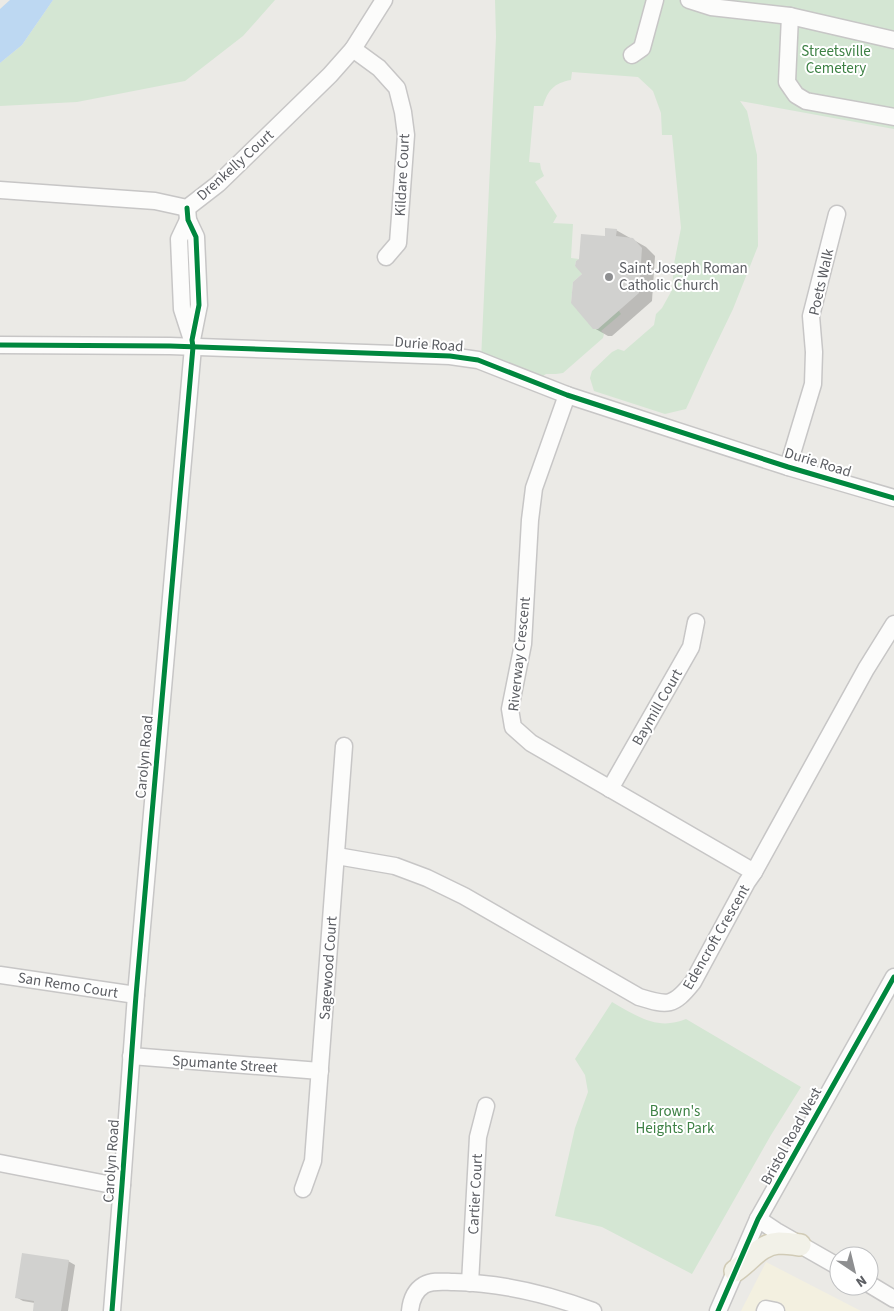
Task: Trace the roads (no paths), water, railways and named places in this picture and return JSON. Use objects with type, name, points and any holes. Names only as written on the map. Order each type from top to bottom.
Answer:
[{"type":"main road","points":[[735,1271],[769,1245],[781,1243],[800,1245]]},
{"type":"street","name":"Drenkelly Court","points":[[0,190],[155,201],[188,214],[330,75],[353,49],[384,0]]},
{"type":"street","points":[[632,55],[642,48],[655,0]]},
{"type":"street","points":[[689,0],[711,7],[790,16],[894,40]]},
{"type":"street","points":[[790,16],[787,82],[796,95],[806,101],[894,117]]},
{"type":"street","name":"Kildare Court","points":[[353,49],[379,68],[398,88],[403,112],[406,135],[398,243],[386,257]]},
{"type":"street","name":"Carolyn Road","points":[[112,1311],[136,995],[192,343],[199,305],[196,237],[188,214]]},
{"type":"street","name":"Poets Walk","points":[[788,467],[813,384],[814,352],[811,316],[837,214]]},
{"type":"street","name":"Durie Road","points":[[0,345],[160,346],[192,343],[450,356],[478,360],[567,395],[788,467],[894,498]]},
{"type":"street","name":"Riverway Crescent","points":[[567,395],[534,488],[530,520],[523,644],[510,710],[513,727],[531,743],[754,872]]},
{"type":"street","name":"Baymill Court","points":[[610,789],[691,647],[696,622]]},
{"type":"street","name":"Edencroft Crescent","points":[[337,856],[395,866],[427,878],[464,896],[640,997],[667,1004],[681,997],[693,982],[747,882],[894,624]]},
{"type":"street","name":"Sagewood Court","points":[[303,1189],[313,1161],[344,746]]},
{"type":"street","name":"San Remo Court","points":[[0,974],[136,995]]},
{"type":"street","name":"Bristol Road West","points":[[718,1311],[758,1219],[894,977]]},
{"type":"street","name":"Spumante Street","points":[[131,1056],[320,1071]]},
{"type":"street","name":"Cartier Court","points":[[470,1282],[478,1137],[486,1106]]},
{"type":"street","points":[[0,1162],[112,1185],[122,1185]]},
{"type":"street","points":[[758,1219],[829,1261]]},
{"type":"street","points":[[410,1311],[414,1296],[420,1288],[433,1282],[470,1282],[516,1288],[560,1299],[594,1311]]},
{"type":"street","points":[[879,1290],[894,1298]]},
{"type":"street","points":[[765,1311],[766,1309],[776,1311]]},
{"type":"water","points":[[10,0],[53,0],[22,45],[0,63],[0,9]]},
{"type":"place","name":"Saint Joseph Roman Catholic Church","points":[[609,277]]},
{"type":"park label","name":"Streetsville Cemetery","points":[[836,60]]},
{"type":"park label","name":"Brown's Heights Park","points":[[675,1120]]}]
